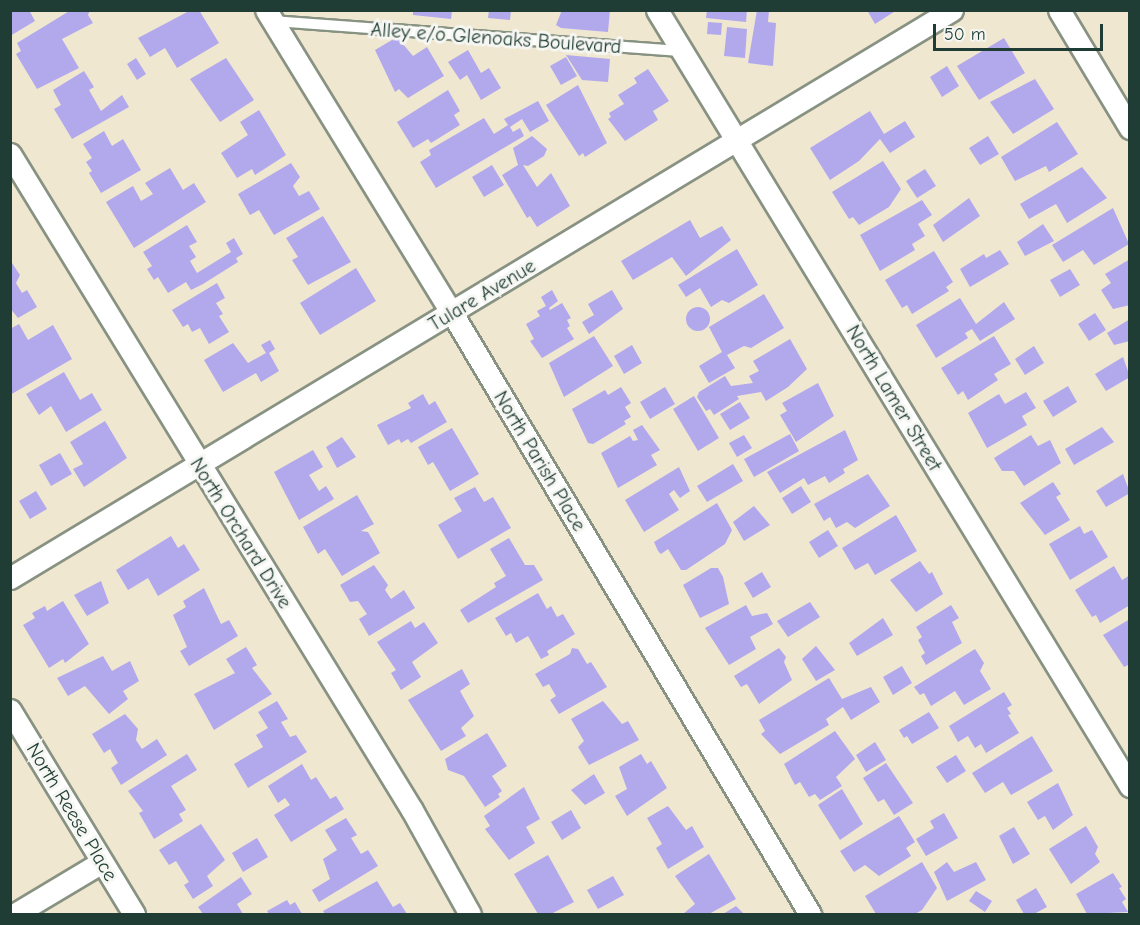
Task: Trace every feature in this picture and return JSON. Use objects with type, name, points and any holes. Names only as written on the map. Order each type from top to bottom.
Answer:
[{"type":"street","name":"North Lamer Street","points":[[657,10],[1130,786]]},
{"type":"street","name":"Tulare Avenue","points":[[10,578],[952,10]]},
{"type":"street","points":[[1059,10],[1130,128]]},
{"type":"street","name":"North Parish Place","points":[[270,16],[452,313],[810,915]]},
{"type":"street","name":"North Orchard Drive","points":[[10,154],[412,810],[470,915]]},
{"type":"street","name":"North Reese Place","points":[[10,710],[134,915]]},
{"type":"street","points":[[15,915],[102,862]]},
{"type":"lane","name":"Alley e/o Glenoaks Boulevard","points":[[270,16],[682,51]]},
{"type":"building","points":[[10,10],[29,10],[35,21],[10,36]]},
{"type":"building","points":[[71,10],[90,10],[88,15],[93,23],[62,39],[79,68],[37,89],[16,54],[21,51],[17,43]]},
{"type":"building","points":[[191,10],[199,10],[219,43],[177,68],[165,48],[150,57],[138,38]]},
{"type":"building","points":[[413,10],[452,10],[451,19],[413,15]]},
{"type":"building","points":[[489,10],[511,10],[510,20],[488,18]]},
{"type":"building","points":[[562,10],[610,10],[608,32],[561,28],[556,25]]},
{"type":"building","points":[[707,10],[747,10],[746,22],[706,18]]},
{"type":"building","points":[[757,10],[769,11],[768,22],[776,23],[773,66],[748,63]]},
{"type":"building","points":[[867,10],[897,10],[875,24]]},
{"type":"building","points":[[708,22],[722,23],[721,35],[707,34]]},
{"type":"building","points":[[727,27],[747,29],[745,58],[724,56]]},
{"type":"building","points":[[397,37],[413,56],[427,47],[444,76],[408,98],[399,89],[395,92],[375,50]]},
{"type":"building","points":[[1004,38],[1025,73],[979,100],[957,66]]},
{"type":"building","points":[[468,50],[481,73],[489,68],[501,88],[481,100],[467,75],[460,80],[448,62]]},
{"type":"building","points":[[566,55],[610,59],[608,82],[582,80]]},
{"type":"building","points":[[566,57],[577,76],[561,85],[550,66]]},
{"type":"building","points":[[136,58],[146,74],[137,80],[127,64]]},
{"type":"building","points":[[226,58],[254,100],[220,122],[190,79]]},
{"type":"building","points":[[947,66],[959,86],[942,97],[930,77]]},
{"type":"building","points":[[648,69],[669,101],[653,111],[658,120],[625,141],[608,119],[611,117],[609,113],[624,104],[618,95],[637,83],[634,78]]},
{"type":"building","points":[[84,71],[94,87],[89,90],[101,111],[122,95],[129,107],[72,139],[54,109],[61,105],[53,90]]},
{"type":"building","points":[[1035,79],[1054,109],[1013,134],[990,102]]},
{"type":"building","points":[[578,85],[607,143],[585,157],[583,153],[579,156],[546,105]]},
{"type":"building","points":[[448,90],[460,111],[454,115],[460,125],[431,143],[428,139],[413,148],[397,122]]},
{"type":"building","points":[[538,101],[549,121],[530,132],[522,119],[510,127],[513,132],[520,128],[524,136],[436,188],[420,162],[431,155],[429,150],[484,118],[494,134],[508,125],[504,119]]},
{"type":"building","points":[[259,110],[286,155],[255,175],[252,169],[237,178],[221,153],[248,135],[240,122]]},
{"type":"building","points":[[870,111],[884,134],[905,121],[915,137],[890,153],[880,139],[859,161],[830,180],[810,148]]},
{"type":"building","points":[[1057,122],[1078,154],[1049,172],[1046,166],[1015,181],[1001,157]]},
{"type":"building","points":[[104,131],[112,146],[123,139],[141,170],[101,193],[89,173],[92,171],[86,162],[92,158],[83,144]]},
{"type":"building","points":[[532,136],[547,149],[544,156],[528,166],[523,165],[537,187],[551,173],[570,206],[537,227],[530,216],[527,218],[502,175],[518,165],[513,148]]},
{"type":"building","points":[[988,136],[999,154],[980,165],[969,148]]},
{"type":"building","points":[[883,161],[901,189],[889,207],[859,225],[853,217],[849,219],[832,192]]},
{"type":"building","points":[[291,163],[300,177],[293,186],[299,196],[309,191],[320,209],[274,235],[259,210],[250,215],[238,194]]},
{"type":"building","points":[[492,165],[504,185],[484,197],[472,177]]},
{"type":"building","points":[[1082,167],[1107,198],[1067,223],[1056,204],[1029,219],[1020,204]]},
{"type":"building","points":[[170,168],[183,190],[194,183],[206,202],[134,248],[106,202],[133,186],[141,201],[153,194],[145,183]]},
{"type":"building","points":[[925,169],[936,186],[917,198],[906,181]]},
{"type":"building","points":[[969,198],[980,216],[943,242],[933,225]]},
{"type":"building","points":[[922,200],[932,215],[918,224],[925,236],[912,244],[915,250],[880,271],[860,235]]},
{"type":"building","points":[[1113,208],[1129,244],[1094,265],[1083,250],[1063,262],[1052,245]]},
{"type":"building","points":[[323,216],[351,262],[308,285],[292,260],[298,257],[286,238]]},
{"type":"building","points":[[690,220],[700,238],[722,226],[731,240],[686,276],[672,257],[633,280],[621,261]]},
{"type":"building","points":[[1043,224],[1054,241],[1025,256],[1017,242]]},
{"type":"building","points":[[187,225],[197,242],[189,246],[196,257],[190,261],[197,273],[231,252],[226,243],[234,238],[243,254],[236,258],[238,262],[203,284],[191,290],[186,282],[168,293],[158,277],[154,280],[147,269],[152,266],[143,252]]},
{"type":"building","points":[[737,249],[758,285],[729,303],[722,300],[711,307],[700,288],[686,297],[678,285]]},
{"type":"building","points":[[1000,250],[1009,264],[970,287],[960,269],[984,254],[986,258]]},
{"type":"building","points":[[934,251],[953,282],[946,287],[949,291],[912,314],[907,305],[902,308],[885,280]]},
{"type":"building","points":[[1130,259],[1130,305],[1113,309],[1101,290],[1111,283],[1105,274]]},
{"type":"building","points":[[10,260],[20,275],[16,283],[22,293],[27,290],[37,307],[18,318],[10,308]]},
{"type":"building","points":[[356,268],[376,301],[320,335],[300,303]]},
{"type":"building","points":[[1070,269],[1080,285],[1060,297],[1050,280]]},
{"type":"building","points":[[217,283],[225,298],[216,303],[223,314],[219,316],[229,332],[209,344],[200,328],[192,332],[188,324],[183,327],[172,310]]},
{"type":"building","points":[[552,290],[558,301],[549,308],[550,310],[562,303],[571,318],[567,320],[570,326],[567,328],[574,339],[542,358],[530,341],[534,339],[526,324],[540,316],[537,311],[546,306],[541,297]]},
{"type":"building","points":[[612,290],[623,309],[589,334],[582,322],[594,315],[588,304]]},
{"type":"building","points":[[764,294],[784,328],[751,348],[744,346],[727,355],[735,368],[709,383],[699,366],[722,352],[709,327]]},
{"type":"building","points":[[960,298],[976,324],[1004,302],[1015,319],[980,341],[972,329],[965,333],[968,338],[936,358],[916,325]]},
{"type":"building","points":[[698,307],[707,310],[710,319],[707,328],[698,331],[689,328],[686,319],[689,310]]},
{"type":"building","points":[[1095,313],[1106,330],[1089,341],[1078,324]]},
{"type":"building","points":[[1130,319],[1130,341],[1114,345],[1107,333]]},
{"type":"building","points":[[19,324],[28,340],[53,325],[72,359],[10,395],[10,329]]},
{"type":"building","points":[[594,336],[613,366],[564,397],[549,363]]},
{"type":"building","points":[[994,336],[1011,364],[994,374],[998,380],[968,400],[963,391],[958,395],[941,368]]},
{"type":"building","points":[[790,339],[807,369],[788,387],[766,401],[761,392],[737,396],[739,399],[714,415],[710,409],[706,411],[697,397],[699,392],[725,376],[731,386],[753,383],[749,376],[759,371],[753,361]]},
{"type":"building","points":[[270,340],[275,349],[269,353],[279,371],[261,382],[256,373],[223,392],[204,360],[233,343],[248,363],[266,353],[261,345]]},
{"type":"building","points":[[632,345],[642,363],[624,374],[614,356]]},
{"type":"building","points":[[1034,346],[1044,363],[1025,375],[1015,359]]},
{"type":"building","points":[[1123,357],[1130,377],[1106,391],[1095,374]]},
{"type":"building","points":[[64,372],[80,400],[92,393],[102,410],[66,432],[51,406],[39,415],[26,394]]},
{"type":"building","points":[[818,383],[834,416],[796,442],[780,415],[787,411],[782,403]]},
{"type":"building","points":[[1068,386],[1077,402],[1053,417],[1043,401]]},
{"type":"building","points":[[621,387],[631,403],[625,407],[631,417],[624,421],[626,424],[593,444],[588,443],[572,409],[605,390],[608,395]]},
{"type":"building","points":[[665,387],[675,404],[650,419],[640,402]]},
{"type":"building","points":[[1026,392],[1036,408],[1022,416],[1027,425],[987,448],[968,413],[999,394],[1005,404]]},
{"type":"building","points":[[423,394],[429,405],[435,401],[447,422],[411,443],[408,439],[401,443],[399,439],[388,445],[377,425],[411,408],[408,403]]},
{"type":"building","points":[[694,396],[719,438],[698,451],[673,409]]},
{"type":"building","points":[[740,402],[750,418],[730,430],[720,414]]},
{"type":"building","points":[[105,421],[127,458],[84,487],[73,469],[83,464],[70,442]]},
{"type":"building","points":[[642,425],[660,450],[651,455],[657,465],[618,488],[601,453],[630,436],[633,441],[638,440],[633,430]]},
{"type":"building","points":[[1102,427],[1114,442],[1074,465],[1065,449]]},
{"type":"building","points":[[452,428],[479,474],[450,491],[433,462],[428,465],[418,447]]},
{"type":"building","points":[[845,430],[858,460],[843,469],[845,473],[829,483],[825,476],[808,485],[804,478],[780,493],[767,472]]},
{"type":"building","points":[[790,434],[799,451],[754,477],[744,459]]},
{"type":"building","points":[[744,435],[752,448],[737,457],[729,443]]},
{"type":"building","points":[[1031,435],[1038,446],[1050,440],[1061,463],[1024,486],[1014,471],[1002,471],[994,458]]},
{"type":"building","points":[[342,437],[356,457],[337,468],[326,447]]},
{"type":"building","points":[[313,450],[323,467],[309,475],[319,491],[326,486],[334,499],[299,520],[274,472]]},
{"type":"building","points":[[60,453],[72,474],[51,486],[39,465]]},
{"type":"building","points":[[733,464],[743,481],[707,502],[697,486]]},
{"type":"building","points":[[679,467],[690,491],[680,498],[674,490],[669,494],[679,510],[644,532],[625,500]]},
{"type":"building","points":[[868,474],[890,506],[855,528],[847,522],[836,528],[830,517],[824,521],[814,504]]},
{"type":"building","points":[[1123,474],[1130,493],[1106,507],[1096,491]]},
{"type":"building","points":[[1053,482],[1061,494],[1056,497],[1070,520],[1045,535],[1020,503]]},
{"type":"building","points":[[801,486],[811,502],[792,514],[782,498]]},
{"type":"building","points":[[475,487],[484,502],[493,497],[511,528],[458,559],[438,525],[462,511],[454,498]]},
{"type":"building","points":[[36,491],[47,509],[30,519],[19,501]]},
{"type":"building","points":[[357,495],[374,524],[361,531],[368,532],[380,553],[342,576],[325,549],[318,554],[303,527]]},
{"type":"building","points":[[717,503],[732,530],[725,544],[686,570],[681,570],[668,549],[661,554],[658,551],[654,542]]},
{"type":"building","points":[[754,506],[770,525],[744,541],[733,522]]},
{"type":"building","points":[[896,515],[917,551],[875,575],[868,563],[855,570],[842,548]]},
{"type":"building","points":[[1080,526],[1084,534],[1092,530],[1108,557],[1070,580],[1049,544]]},
{"type":"building","points":[[828,530],[838,546],[819,558],[809,542]]},
{"type":"building","points":[[171,536],[178,548],[184,544],[200,570],[158,596],[148,578],[128,590],[116,570]]},
{"type":"building","points":[[509,538],[525,565],[534,565],[543,580],[468,623],[460,610],[496,587],[494,583],[506,576],[490,549]]},
{"type":"building","points":[[920,561],[929,574],[932,572],[943,594],[916,612],[890,580]]},
{"type":"building","points":[[374,565],[388,585],[385,590],[391,599],[404,590],[415,608],[369,636],[359,619],[367,614],[358,601],[350,602],[340,585]]},
{"type":"building","points":[[1114,566],[1122,580],[1130,575],[1130,605],[1100,623],[1096,615],[1092,617],[1075,590]]},
{"type":"building","points":[[711,568],[718,568],[723,577],[729,604],[700,618],[683,585]]},
{"type":"building","points":[[762,572],[771,587],[753,598],[744,583]]},
{"type":"building","points":[[101,581],[109,603],[87,616],[74,595]]},
{"type":"building","points":[[204,588],[221,624],[229,620],[238,636],[189,666],[180,651],[187,647],[173,615],[186,607],[183,601]]},
{"type":"building","points":[[538,593],[547,609],[551,606],[557,617],[563,614],[575,634],[547,651],[549,655],[541,659],[528,636],[516,643],[511,633],[506,636],[495,618]]},
{"type":"building","points":[[63,601],[89,644],[65,663],[63,659],[49,668],[23,625],[35,618],[32,613],[45,606],[47,611]]},
{"type":"building","points":[[810,602],[820,617],[788,637],[777,621]]},
{"type":"building","points":[[746,605],[752,616],[767,613],[773,624],[750,637],[756,649],[729,665],[705,628]]},
{"type":"building","points":[[951,605],[959,618],[952,622],[962,643],[926,665],[921,656],[925,653],[918,640],[922,637],[916,627]]},
{"type":"building","points":[[883,618],[893,635],[857,656],[849,643]]},
{"type":"building","points":[[1130,619],[1130,664],[1124,667],[1103,635]]},
{"type":"building","points":[[411,621],[415,628],[424,622],[438,643],[412,662],[421,677],[401,690],[391,673],[396,670],[377,642]]},
{"type":"building","points":[[816,646],[835,670],[816,681],[802,659]]},
{"type":"building","points":[[246,647],[257,665],[252,668],[272,694],[214,730],[194,694],[235,673],[226,659]]},
{"type":"building","points":[[572,648],[578,649],[587,664],[591,662],[607,687],[559,714],[550,700],[556,696],[549,684],[543,687],[535,674],[570,654]]},
{"type":"building","points":[[779,648],[786,657],[784,662],[792,680],[759,704],[747,684],[741,687],[734,676]]},
{"type":"building","points":[[975,649],[984,663],[980,671],[991,689],[964,705],[955,691],[931,706],[924,693],[920,695],[914,687]]},
{"type":"building","points":[[103,656],[112,671],[130,661],[139,681],[123,691],[128,699],[109,714],[85,686],[68,696],[57,678]]},
{"type":"building","points":[[902,666],[912,683],[893,695],[883,677]]},
{"type":"building","points":[[462,669],[470,684],[460,691],[474,716],[461,728],[466,736],[441,751],[408,700]]},
{"type":"building","points":[[829,678],[842,699],[871,687],[880,702],[851,720],[843,707],[826,719],[829,725],[780,754],[761,734],[765,731],[759,720]]},
{"type":"building","points":[[1004,692],[1012,705],[1007,708],[1011,714],[1008,715],[1019,733],[986,753],[981,744],[975,748],[968,736],[958,742],[949,726]]},
{"type":"building","points":[[277,701],[288,719],[281,722],[290,737],[296,735],[307,752],[248,788],[234,764],[263,747],[256,735],[268,728],[258,712]]},
{"type":"building","points":[[603,701],[622,724],[628,721],[639,740],[589,765],[578,747],[584,741],[571,719]]},
{"type":"building","points":[[929,712],[939,728],[912,744],[899,730]]},
{"type":"building","points":[[125,714],[138,729],[136,740],[142,749],[157,739],[167,755],[121,785],[111,768],[118,763],[110,749],[104,753],[92,734]]},
{"type":"building","points":[[835,731],[855,759],[836,777],[842,786],[820,800],[815,794],[809,797],[800,782],[795,785],[784,764]]},
{"type":"building","points":[[487,733],[507,766],[492,776],[502,791],[498,794],[500,797],[485,807],[464,776],[448,770],[445,759]]},
{"type":"building","points":[[1032,736],[1053,771],[1011,795],[1003,782],[985,793],[972,773]]},
{"type":"building","points":[[875,742],[886,760],[866,772],[856,755]]},
{"type":"building","points":[[187,754],[197,770],[171,786],[186,810],[179,814],[183,821],[154,839],[139,813],[143,811],[128,791]]},
{"type":"building","points":[[641,754],[647,764],[651,761],[667,788],[627,816],[615,796],[627,789],[619,767]]},
{"type":"building","points":[[956,755],[966,771],[947,783],[936,767]]},
{"type":"building","points":[[886,763],[913,803],[894,815],[884,799],[878,802],[863,778]]},
{"type":"building","points":[[302,764],[311,780],[316,777],[330,799],[336,796],[344,809],[291,842],[274,815],[290,805],[285,798],[278,803],[268,786]]},
{"type":"building","points":[[594,774],[605,793],[585,805],[571,790]]},
{"type":"building","points":[[1058,783],[1073,815],[1053,830],[1045,816],[1038,820],[1027,802]]},
{"type":"building","points":[[524,787],[540,819],[526,827],[535,843],[509,860],[485,829],[490,826],[484,816]]},
{"type":"building","points":[[842,789],[863,824],[840,840],[818,805]]},
{"type":"building","points":[[668,806],[686,830],[692,826],[704,847],[668,869],[656,848],[662,844],[647,818]]},
{"type":"building","points":[[571,810],[581,828],[562,840],[551,822]]},
{"type":"building","points":[[944,813],[958,838],[926,856],[916,839],[934,828],[930,821]]},
{"type":"building","points":[[899,816],[915,842],[906,848],[911,856],[879,876],[865,865],[854,872],[840,851]]},
{"type":"building","points":[[346,818],[357,835],[351,838],[361,854],[368,850],[378,866],[319,902],[312,890],[330,879],[323,859],[337,850],[325,830]]},
{"type":"building","points":[[201,824],[225,860],[207,876],[213,886],[193,899],[184,885],[189,882],[176,861],[169,865],[159,850]]},
{"type":"building","points":[[1086,826],[1098,847],[1095,854],[1100,862],[1071,884],[1049,849]]},
{"type":"building","points":[[1014,827],[1030,854],[1013,864],[999,836]]},
{"type":"building","points":[[257,838],[268,857],[243,872],[232,853]]},
{"type":"building","points":[[709,854],[736,899],[709,914],[683,914],[695,904],[675,876]]},
{"type":"building","points":[[548,855],[574,902],[551,914],[538,914],[514,874]]},
{"type":"building","points":[[922,862],[937,888],[922,910],[915,914],[876,914],[865,896]]},
{"type":"building","points":[[947,862],[954,872],[976,862],[986,880],[947,901],[934,872]]},
{"type":"building","points":[[1113,873],[1122,887],[1119,888],[1126,899],[1122,902],[1128,912],[1087,914],[1076,894]]},
{"type":"building","points":[[613,876],[624,895],[598,909],[587,890]]},
{"type":"building","points":[[241,877],[252,894],[237,904],[243,914],[203,914],[198,907]]},
{"type":"building","points":[[377,881],[393,907],[400,903],[407,914],[325,914],[323,911]]},
{"type":"building","points":[[1036,888],[1047,907],[1034,914],[1024,914],[1016,900]]},
{"type":"building","points":[[976,891],[992,901],[985,912],[969,901]]},
{"type":"building","points":[[287,900],[290,905],[295,902],[302,914],[269,914],[267,911]]},
{"type":"building","points":[[736,906],[744,914],[723,914]]}]
